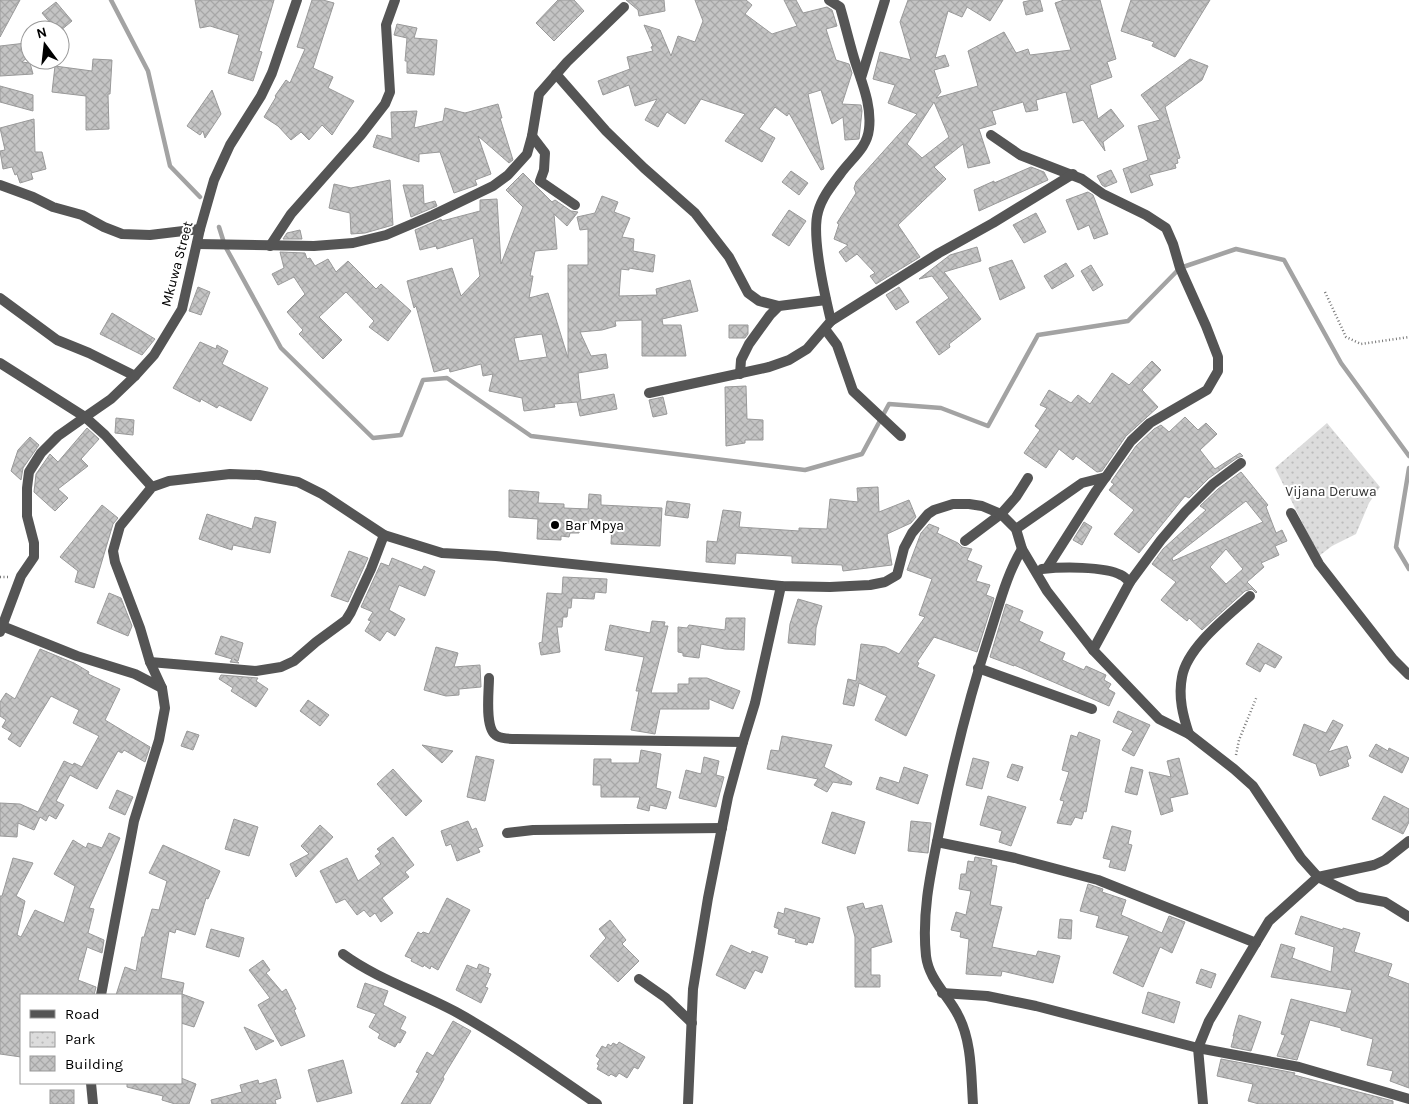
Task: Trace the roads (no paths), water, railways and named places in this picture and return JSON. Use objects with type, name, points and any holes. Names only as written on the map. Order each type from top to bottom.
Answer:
[{"type":"street","name":"Mkuwa Street","points":[[1,629],[22,576],[34,557],[34,543],[28,516],[27,488],[29,472],[41,453],[58,436],[111,399],[135,376],[154,355],[182,309],[200,229],[214,180],[230,145],[261,96],[272,73],[296,0]]},
{"type":"street","points":[[270,246],[291,214],[361,135],[385,104],[390,92],[386,25],[395,0]]},
{"type":"street","points":[[829,0],[840,7],[854,60],[861,78],[869,110],[870,127],[862,150],[844,169],[825,195],[817,213],[819,258],[828,325],[853,391],[901,436]]},
{"type":"street","points":[[861,78],[885,0]]},
{"type":"street","points":[[197,244],[225,246],[248,244],[314,246],[353,243],[386,235],[493,186],[508,175],[527,154],[539,94],[567,62],[624,7]]},
{"type":"street","points":[[556,74],[606,131],[695,213],[729,257],[748,293],[759,301],[779,306],[826,300]]},
{"type":"street","points":[[991,135],[1020,155],[1073,174],[1103,194],[1146,215],[1166,228],[1180,268],[1218,357],[1218,371],[1207,390],[1150,423],[1131,441],[1046,568]]},
{"type":"street","points":[[532,136],[545,153],[544,170],[540,181],[575,205]]},
{"type":"street","points":[[649,394],[740,374],[789,360],[806,349],[828,325],[939,253],[993,223],[1073,174]]},
{"type":"street","points":[[0,186],[33,197],[53,207],[82,215],[104,228],[122,234],[150,235],[200,229]]},
{"type":"street","points":[[0,298],[57,340],[89,353],[135,376]]},
{"type":"street","points":[[740,374],[741,360],[749,344],[779,306]]},
{"type":"street","points":[[0,362],[85,417],[152,487]]},
{"type":"street","points":[[1093,650],[1130,582],[1161,540],[1213,484],[1241,463]]},
{"type":"street","points":[[101,994],[134,821],[165,708],[162,688],[150,662],[140,628],[115,562],[114,551],[120,526],[152,487],[169,481],[230,474],[259,474],[298,482],[322,494],[384,534],[442,553],[506,557],[780,586],[830,587],[886,582],[897,575],[904,548],[912,533],[928,514],[953,504],[982,506],[1001,514],[1016,529],[1022,549],[1033,569],[1059,608],[1093,650],[1159,719],[1189,734],[1253,786],[1301,858],[1318,877],[1358,897],[1385,902],[1409,917]]},
{"type":"street","points":[[1016,529],[1082,484],[1106,477]]},
{"type":"street","points":[[965,541],[1001,514],[1016,497],[1028,478]]},
{"type":"street","points":[[1291,513],[1319,564],[1393,659],[1409,675]]},
{"type":"street","points":[[150,662],[256,671],[281,667],[294,661],[346,620],[352,612],[384,534]]},
{"type":"street","points":[[973,1104],[968,1043],[964,1030],[958,1014],[942,993],[933,976],[926,957],[926,901],[954,762],[978,668],[1008,577],[1022,549]]},
{"type":"street","points":[[1033,569],[1068,567],[1110,572],[1121,575],[1130,582]]},
{"type":"street","points":[[688,1104],[693,989],[722,828],[742,742],[755,703],[780,586]]},
{"type":"street","points":[[1189,734],[1183,715],[1181,693],[1182,677],[1186,665],[1194,652],[1214,629],[1250,596]]},
{"type":"street","points":[[1,629],[135,674],[162,688]]},
{"type":"street","points":[[978,668],[1092,708]]},
{"type":"street","points":[[489,678],[489,721],[492,732],[496,736],[516,740],[742,742]]},
{"type":"street","points":[[506,833],[533,830],[722,828]]},
{"type":"street","points":[[1203,1104],[1198,1048],[1210,1020],[1269,921],[1318,877],[1374,865],[1385,860],[1409,841]]},
{"type":"street","points":[[937,842],[1015,858],[1098,880],[1256,943]]},
{"type":"street","points":[[343,954],[358,965],[454,1011],[519,1050],[597,1104]]},
{"type":"street","points":[[640,979],[666,998],[692,1023]]},
{"type":"street","points":[[942,993],[987,996],[1036,1006],[1198,1048],[1299,1067],[1409,1099]]},
{"type":"street","points":[[91,1084],[93,1104]]},
{"type":"waterway","points":[[111,0],[148,71],[170,166],[200,197]]},
{"type":"waterway","points":[[219,227],[225,246],[281,348],[373,438],[401,435],[423,380],[447,378],[531,436],[805,470],[862,454],[889,404],[941,408],[988,426],[1038,335],[1128,321],[1180,268],[1236,249],[1284,260],[1341,363],[1409,456]]},
{"type":"waterway","points":[[1409,468],[1396,547],[1409,569]]},
{"type":"place","name":"Bar Mpya","points":[[555,525]]},
{"type":"park label","name":"Vijana Deruwa","points":[[1331,491]]}]
